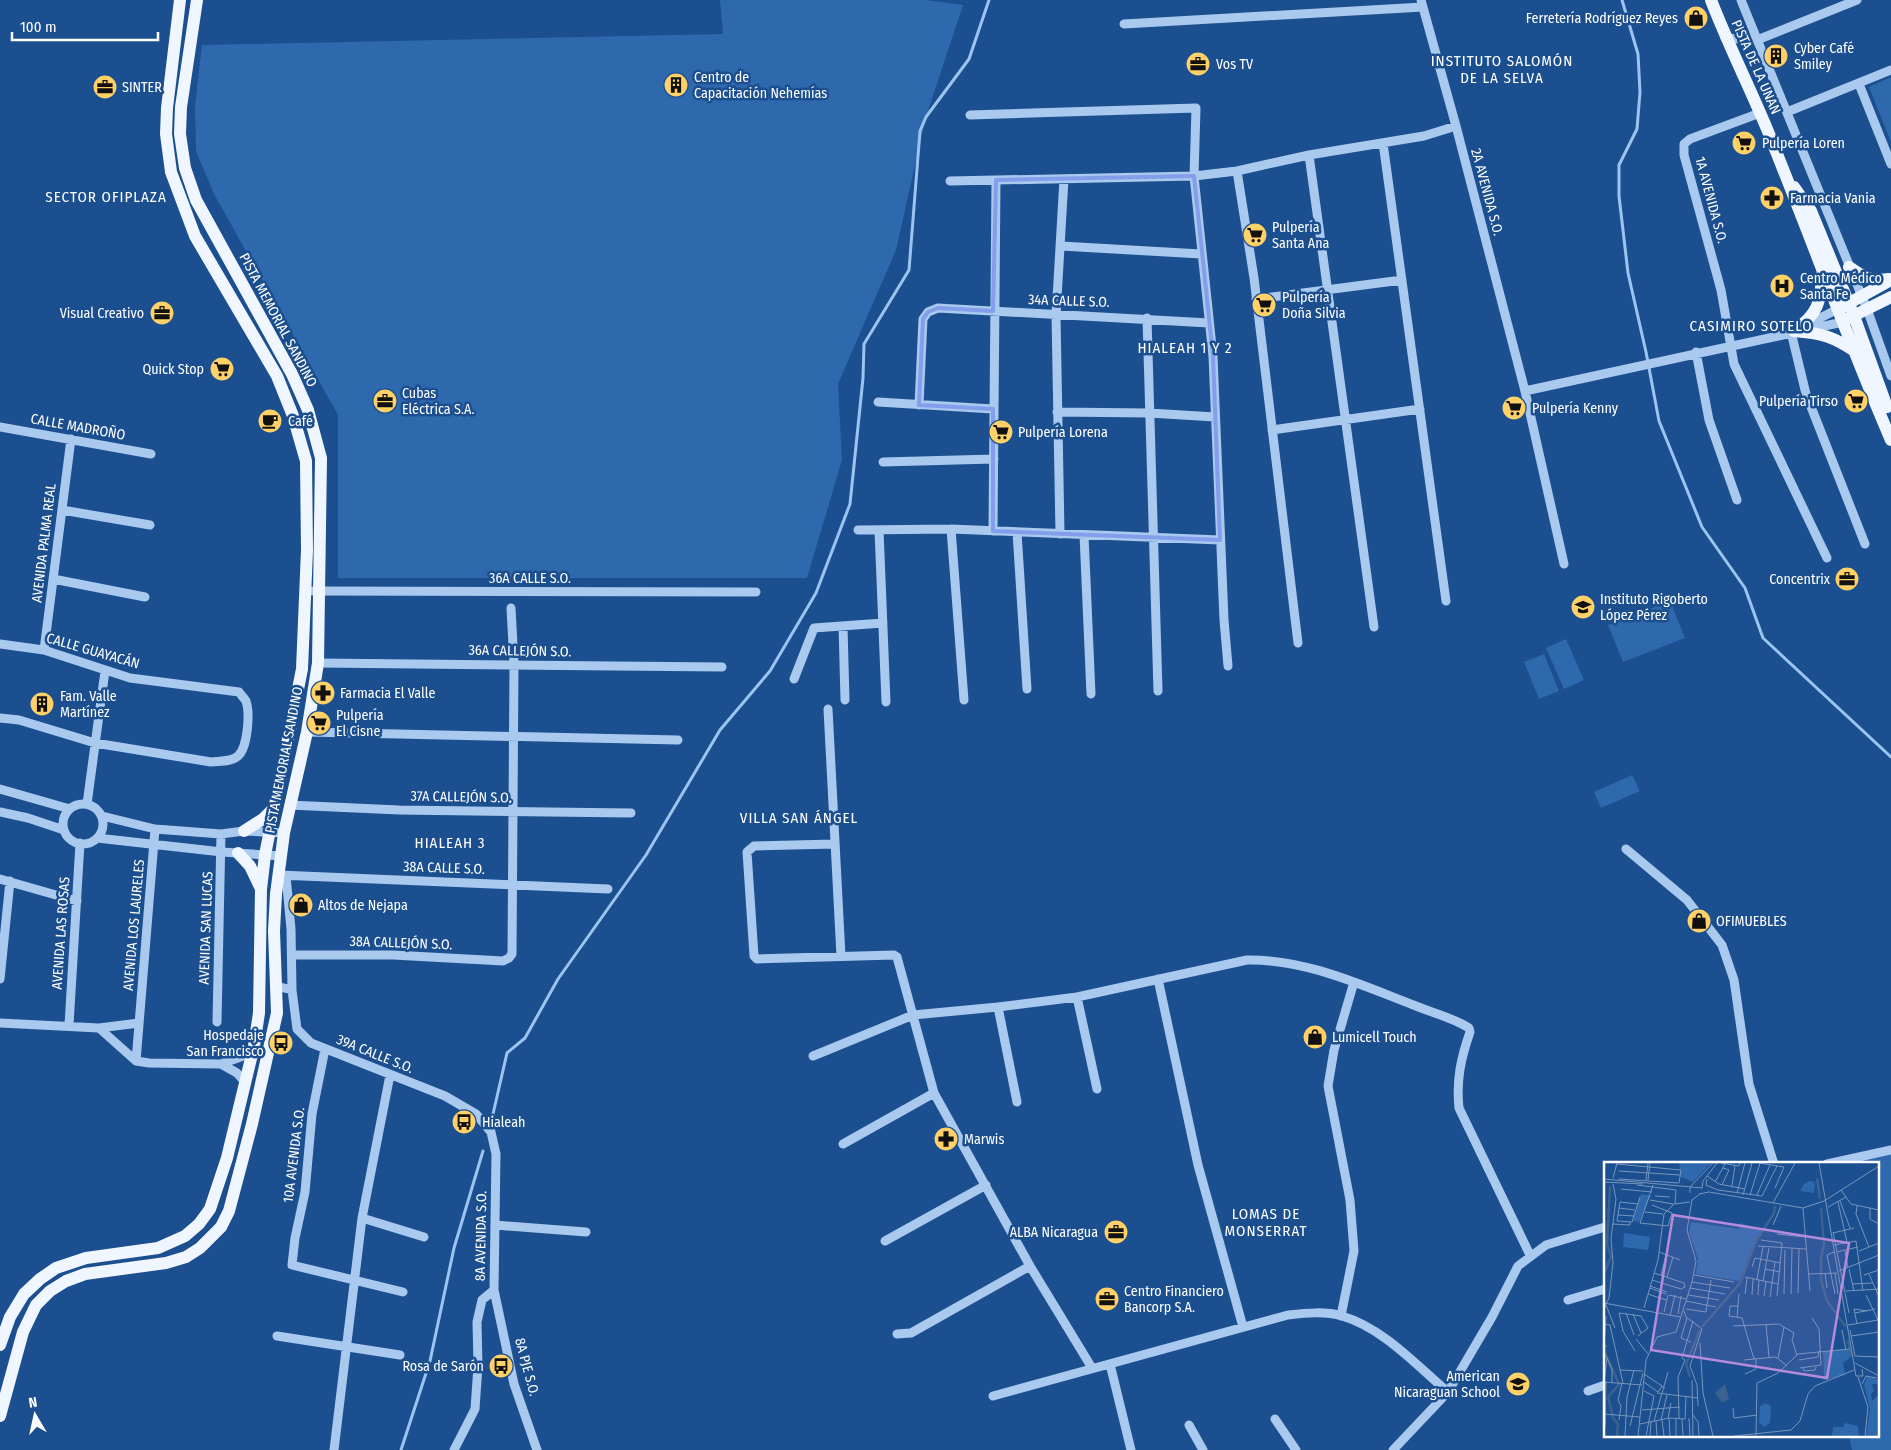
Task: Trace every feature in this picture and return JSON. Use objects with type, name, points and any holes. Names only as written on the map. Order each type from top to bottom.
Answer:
[{"type":"main road","name":"PISTA MEMORIAL SANDINO","points":[[0,1345],[10,1318],[24,1294],[40,1279],[56,1268],[86,1258],[158,1248],[185,1236],[199,1224],[210,1209],[217,1190],[254,1046],[259,1013],[261,889],[265,855],[302,669],[306,461],[277,376],[195,236],[170,163],[166,134],[167,108],[180,0]]},
{"type":"main road","name":"PISTA MEMORIAL SANDINO","points":[[0,1416],[23,1332],[36,1305],[50,1291],[66,1281],[85,1274],[166,1264],[200,1248],[221,1226],[228,1211],[272,1042],[277,1013],[274,931],[282,875],[281,856],[284,833],[307,732],[318,663],[321,458],[308,410],[292,374],[196,200],[185,168],[180,134],[184,74],[197,0]]},
{"type":"main road","name":"PISTA DE LA UNAN","points":[[1711,0],[1725,38],[1760,113],[1800,216],[1823,268],[1843,306]]},
{"type":"main road","name":"PISTA DE LA UNAN","points":[[1785,174],[1811,211],[1843,306],[1891,419]]},
{"type":"main road","points":[[216,238],[218,251],[228,273],[224,287],[237,289],[251,311],[258,315]]},
{"type":"main road","points":[[1850,266],[1866,279],[1877,281],[1891,279]]},
{"type":"main road","points":[[1792,331],[1807,322],[1816,311],[1821,291],[1823,268]]},
{"type":"main road","points":[[1843,306],[1891,279]]},
{"type":"main road","points":[[1848,319],[1891,297]]},
{"type":"main road","name":"PISTA DE LA UNAN","points":[[1848,319],[1856,352],[1891,440]]},
{"type":"main road","points":[[1792,331],[1820,332],[1839,340],[1856,352]]},
{"type":"main road","points":[[244,831],[263,819],[273,809]]},
{"type":"main road","points":[[238,853],[250,866],[261,889]]},
{"type":"main road","points":[[260,941],[266,956],[267,981],[276,986]]},
{"type":"street","points":[[1741,0],[1850,266],[1891,376]]},
{"type":"street","points":[[1725,38],[1757,40],[1857,0]]},
{"type":"street","points":[[1124,24],[1422,4]]},
{"type":"street","name":"2A AVENIDA S.O.","points":[[1422,4],[1525,391],[1564,564]]},
{"type":"street","points":[[1787,112],[1891,70]]},
{"type":"street","points":[[1859,84],[1891,164]]},
{"type":"street","points":[[970,115],[1196,108],[1194,176],[1209,323],[1216,417],[1220,540],[1228,666]]},
{"type":"street","name":"1A AVENIDA S.O.","points":[[1730,344],[1721,290],[1684,155],[1684,144],[1690,139],[1760,113]]},
{"type":"street","points":[[950,181],[1194,176],[1237,171],[1309,155],[1424,136],[1456,126]]},
{"type":"street","points":[[1383,143],[1446,601]]},
{"type":"street","points":[[1309,155],[1374,627]]},
{"type":"street","points":[[1237,171],[1256,300],[1298,643]]},
{"type":"street","points":[[1060,534],[1056,315],[1064,179]]},
{"type":"street","points":[[993,531],[993,311],[996,180]]},
{"type":"street","points":[[1061,246],[1201,254]]},
{"type":"street","points":[[1256,300],[1402,280]]},
{"type":"street","points":[[1792,331],[1843,306]]},
{"type":"street","name":"34A CALLE S.O.","points":[[919,405],[923,319],[928,312],[938,308],[1147,318],[1209,323]]},
{"type":"street","points":[[1147,318],[1158,691]]},
{"type":"street","points":[[1525,391],[1848,319]]},
{"type":"street","points":[[1792,331],[1806,394],[1865,544]]},
{"type":"street","points":[[1730,344],[1734,364],[1828,558]]},
{"type":"street","points":[[1696,352],[1709,420],[1737,500]]},
{"type":"street","points":[[878,402],[993,409]]},
{"type":"street","points":[[1272,430],[1420,409]]},
{"type":"street","points":[[1057,412],[1149,413],[1216,417]]},
{"type":"street","name":"CALLE MADROÑO","points":[[0,427],[151,454]]},
{"type":"street","name":"AVENIDA PALMA REAL","points":[[44,650],[71,439]]},
{"type":"street","points":[[884,462],[994,459]]},
{"type":"street","points":[[62,510],[150,525]]},
{"type":"street","points":[[858,530],[951,529],[1220,540]]},
{"type":"street","points":[[951,529],[964,700]]},
{"type":"street","points":[[879,530],[886,702]]},
{"type":"street","points":[[1017,532],[1027,689]]},
{"type":"street","points":[[1084,535],[1092,694]]},
{"type":"street","points":[[53,579],[145,597]]},
{"type":"street","name":"36A CALLE S.O.","points":[[304,591],[756,592]]},
{"type":"street","points":[[511,608],[514,664],[512,884]]},
{"type":"street","points":[[794,680],[814,628],[883,623]]},
{"type":"street","points":[[843,626],[845,700]]},
{"type":"street","name":"CALLE GUAYACÁN","points":[[0,644],[44,650],[130,678],[239,692],[246,702],[248,725],[244,746],[238,756],[229,761],[211,762],[95,743]]},
{"type":"street","name":"36A CALLEJÓN S.O.","points":[[318,663],[722,667]]},
{"type":"street","points":[[87,804],[105,670]]},
{"type":"street","points":[[828,709],[841,956]]},
{"type":"street","points":[[0,718],[19,720],[95,743]]},
{"type":"street","points":[[307,732],[678,740]]},
{"type":"street","points":[[0,789],[70,809]]},
{"type":"street","points":[[97,838],[103,828],[102,816],[98,810],[87,804],[81,804],[70,809],[64,818],[64,830],[70,839],[80,843],[97,838],[222,852],[281,856]]},
{"type":"street","name":"37A CALLEJÓN S.O.","points":[[290,805],[512,812],[631,813]]},
{"type":"street","points":[[0,812],[64,830]]},
{"type":"street","points":[[102,816],[155,829],[221,834],[244,831],[284,833]]},
{"type":"street","name":"AVENIDA LOS LAURELES","points":[[136,1061],[155,829]]},
{"type":"street","name":"AVENIDA SAN LUCAS","points":[[217,1022],[221,834]]},
{"type":"street","name":"AVENIDA LAS ROSAS","points":[[69,1024],[80,843]]},
{"type":"street","points":[[835,844],[754,846],[747,852],[754,956],[756,959],[894,955],[934,1093],[1030,1266],[1092,1368]]},
{"type":"street","points":[[1626,849],[1687,900],[1722,945],[1734,980],[1749,1084],[1773,1162]]},
{"type":"street","name":"38A CALLE S.O.","points":[[282,875],[608,889]]},
{"type":"street","name":"39A CALLE S.O.","points":[[282,875],[292,956],[292,990],[297,1028],[311,1043],[445,1096],[476,1114],[492,1132]]},
{"type":"street","points":[[0,879],[77,902]]},
{"type":"street","points":[[0,979],[10,881]]},
{"type":"street","name":"38A CALLEJÓN S.O.","points":[[292,956],[393,955],[503,961],[512,954],[512,884]]},
{"type":"street","points":[[813,1056],[912,1015],[1077,997],[1247,960],[1272,960],[1295,963],[1354,982],[1469,1028],[1470,1032],[1460,1061],[1457,1089],[1459,1108],[1530,1255]]},
{"type":"street","points":[[1158,979],[1198,1165],[1243,1327]]},
{"type":"street","points":[[1341,1316],[1354,1251],[1350,1200],[1328,1086],[1334,1050],[1354,982]]},
{"type":"street","points":[[276,986],[292,990]]},
{"type":"street","points":[[1077,997],[1097,1089]]},
{"type":"street","points":[[998,1007],[1018,1102]]},
{"type":"street","points":[[0,1023],[69,1024],[99,1028],[139,1023]]},
{"type":"street","points":[[99,1028],[136,1061],[149,1063],[221,1064],[246,1055],[254,1046]]},
{"type":"street","name":"10A AVENIDA S.O.","points":[[325,1049],[312,1114],[304,1192],[292,1265],[354,1279]]},
{"type":"street","points":[[221,1064],[237,1073],[245,1082]]},
{"type":"street","points":[[334,1450],[362,1218],[390,1075]]},
{"type":"street","points":[[843,1144],[934,1093]]},
{"type":"street","name":"8A AVENIDA S.O.","points":[[454,1450],[475,1409],[478,1366],[477,1322],[482,1300],[494,1290],[496,1154],[492,1132]]},
{"type":"street","points":[[1836,1162],[1891,1150]]},
{"type":"street","points":[[885,1241],[986,1184]]},
{"type":"street","points":[[362,1218],[424,1237]]},
{"type":"street","points":[[495,1225],[586,1232]]},
{"type":"street","points":[[1393,1450],[1448,1392],[1492,1317],[1518,1266],[1530,1255],[1546,1245],[1604,1227]]},
{"type":"street","points":[[896,1334],[911,1333],[1030,1266]]},
{"type":"street","points":[[354,1279],[402,1292]]},
{"type":"street","points":[[1568,1300],[1604,1289]]},
{"type":"street","name":"8A PJE S.O.","points":[[494,1290],[514,1384],[537,1450]]},
{"type":"street","points":[[993,1396],[1288,1315],[1314,1313],[1341,1316],[1367,1326],[1448,1392]]},
{"type":"street","points":[[277,1336],[400,1355]]},
{"type":"street","points":[[1110,1364],[1131,1450]]},
{"type":"street","points":[[1588,1391],[1604,1385]]},
{"type":"street","points":[[1275,1418],[1296,1450]]},
{"type":"street","points":[[1189,1425],[1203,1450]]},
{"type":"highlighted area","points":[[1194,176],[1213,356],[1220,540],[993,531],[993,409],[919,405],[923,319],[928,312],[938,308],[993,311],[996,180]]},
{"type":"shaded area","points":[[720,0],[926,0],[963,5],[926,117],[896,250],[838,384],[842,460],[807,578],[338,578],[338,415],[214,194],[196,151],[195,105],[202,45],[723,34]]},
{"type":"shaded area","points":[[1891,77],[1891,142],[1869,87]]},
{"type":"shaded area","points":[[1670,601],[1685,638],[1623,662],[1608,625]]},
{"type":"shaded area","points":[[1566,639],[1584,680],[1564,689],[1546,648]]},
{"type":"shaded area","points":[[1544,654],[1559,691],[1539,699],[1524,662]]},
{"type":"shaded area","points":[[1632,775],[1640,791],[1601,808],[1594,792]]},
{"type":"shaded area","points":[[1891,1150],[1891,1450],[1852,1450],[1849,1438],[1878,1438],[1878,1162],[1836,1162]]},
{"type":"waterway","points":[[490,1127],[507,1053],[525,1038],[558,979],[646,855],[720,730],[770,671],[816,593],[850,504],[863,378],[864,344],[909,270],[920,131],[926,117],[969,59],[989,0]]},
{"type":"waterway","points":[[1622,0],[1638,54],[1640,92],[1637,129],[1619,165],[1619,196],[1628,273],[1659,421],[1702,527],[1745,588],[1763,638],[1891,757]]},
{"type":"waterway","points":[[401,1450],[430,1361],[454,1248],[483,1151]]},
{"type":"place","name":"Ferretería Rodríguez Reyes","points":[[1696,18]]},
{"type":"place","name":"Cyber Café Smiley","points":[[1776,56]]},
{"type":"place","name":"Vos TV","points":[[1198,64]]},
{"type":"place","name":"Centro de Capacitación Nehemías","points":[[676,85]]},
{"type":"place","name":"SINTER","points":[[105,87]]},
{"type":"place","name":"Pulpería Loren","points":[[1744,143]]},
{"type":"place","name":"Farmacia Vania","points":[[1772,198]]},
{"type":"place","name":"Pulpería Santa Ana","points":[[1255,235]]},
{"type":"place","name":"Centro Médico Santa Fe","points":[[1782,286]]},
{"type":"place","name":"Pulpería Doña Silvia","points":[[1264,305]]},
{"type":"place","name":"Visual Creativo","points":[[162,313]]},
{"type":"place","name":"Quick Stop","points":[[222,369]]},
{"type":"place","name":"Cubas Eléctrica S.A.","points":[[385,401]]},
{"type":"place","name":"Pulpería Tirso","points":[[1856,401]]},
{"type":"place","name":"Pulpería Kenny","points":[[1514,408]]},
{"type":"place","name":"Café","points":[[270,421]]},
{"type":"place","name":"Pulpería Lorena","points":[[1001,432]]},
{"type":"place","name":"Concentrix","points":[[1847,579]]},
{"type":"place","name":"Instituto Rigoberto López Pérez","points":[[1583,607]]},
{"type":"place","name":"Farmacia El Valle","points":[[323,693]]},
{"type":"place","name":"Fam. Valle Martínez","points":[[42,704]]},
{"type":"place","name":"Pulpería El Cisne","points":[[319,723]]},
{"type":"place","name":"Altos de Nejapa","points":[[301,905]]},
{"type":"place","name":"OFIMUEBLES","points":[[1699,921]]},
{"type":"place","name":"Lumicell Touch","points":[[1315,1037]]},
{"type":"place","name":"Hospedaje San Francisco","points":[[281,1043]]},
{"type":"place","name":"Hialeah","points":[[464,1122]]},
{"type":"place","name":"Marwis","points":[[946,1139]]},
{"type":"place","name":"ALBA Nicaragua","points":[[1116,1232]]},
{"type":"place","name":"Centro Financiero Bancorp S.A.","points":[[1107,1299]]},
{"type":"place","name":"Rosa de Sarón","points":[[501,1366]]},
{"type":"place","name":"American Nicaraguan School","points":[[1518,1384]]},
{"type":"district","name":"INSTITUTO SALOMÓN DE LA SELVA","points":[[1502,70]]},
{"type":"district","name":"SECTOR OFIPLAZA","points":[[106,197]]},
{"type":"district","name":"CASIMIRO SOTELO","points":[[1751,326]]},
{"type":"district","name":"HIALEAH 1 Y 2","points":[[1185,348]]},
{"type":"district","name":"VILLA SAN ÁNGEL","points":[[799,818]]},
{"type":"district","name":"HIALEAH 3","points":[[450,843]]},
{"type":"district","name":"LOMAS DE MONSERRAT","points":[[1266,1222]]}]
